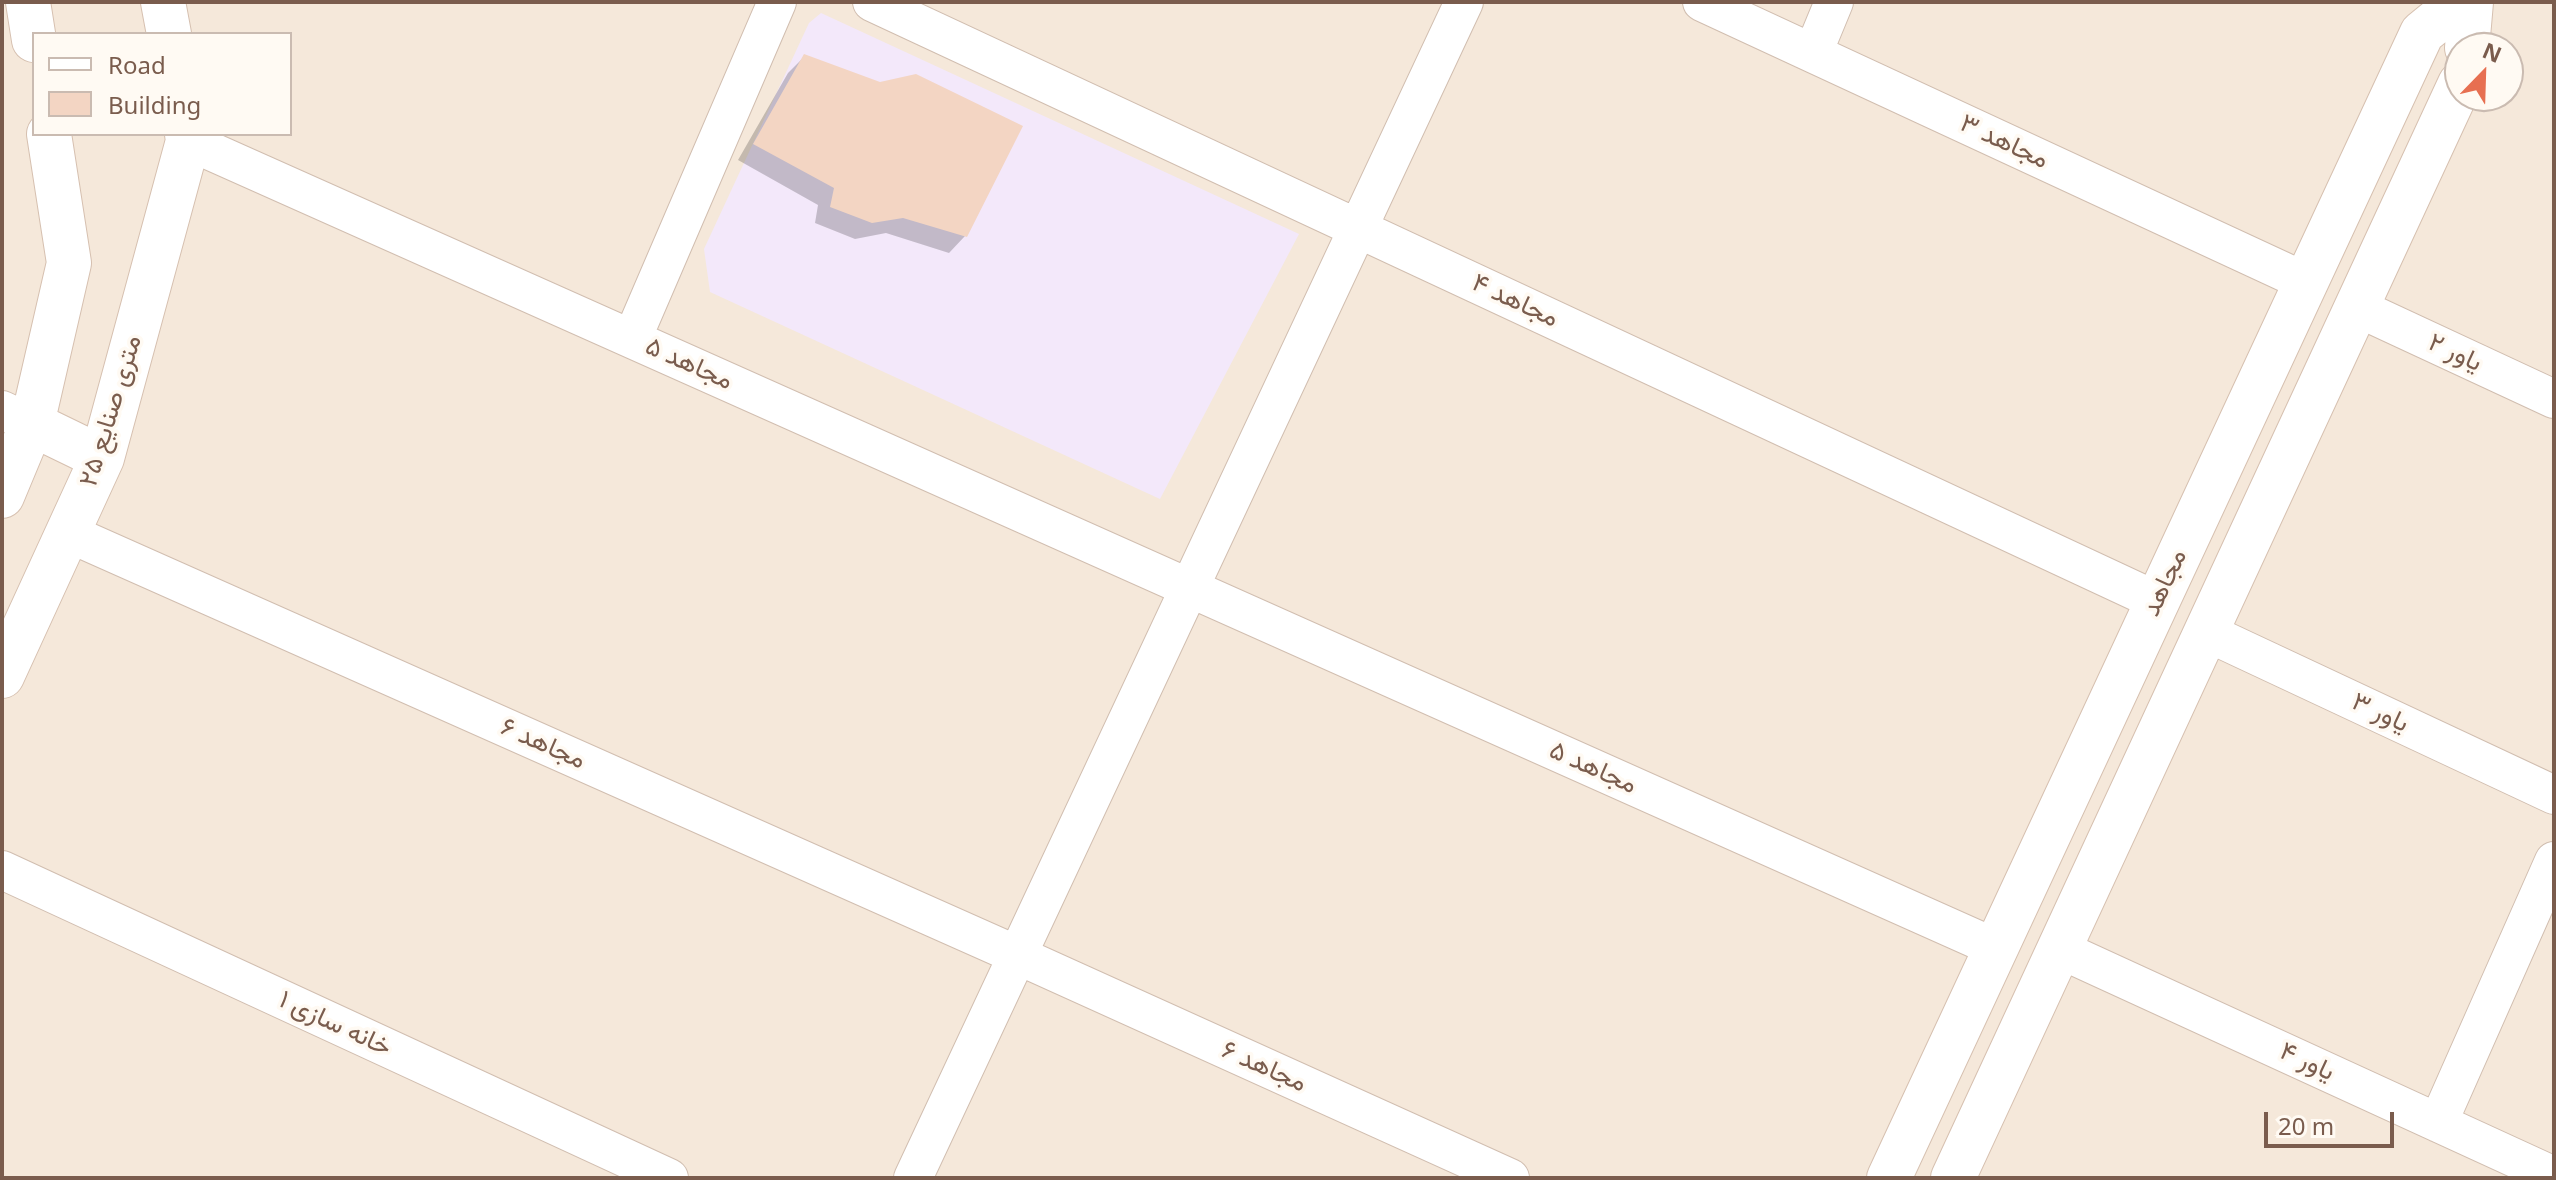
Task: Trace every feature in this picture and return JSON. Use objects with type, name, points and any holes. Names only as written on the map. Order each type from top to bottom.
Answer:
[{"type":"street","points":[[28,2],[33,32]]},
{"type":"street","points":[[163,2],[169,32]]},
{"type":"street","points":[[632,339],[777,2]]},
{"type":"street","name":"مجاهد ۴","points":[[872,2],[2157,601]]},
{"type":"street","points":[[913,1178],[1464,2]]},
{"type":"street","name":"مجاهد ۳","points":[[1702,2],[2306,282]]},
{"type":"street","points":[[1813,53],[1834,2]]},
{"type":"street","name":"مجاهد","points":[[1889,1178],[2422,33],[2460,2]]},
{"type":"street","points":[[2468,32],[2471,2]]},
{"type":"street","points":[[1916,1119],[1960,1162],[2447,112]]},
{"type":"street","points":[[2,496],[17,417],[69,263],[49,136]]},
{"type":"street","name":"۵ مجاهد","points":[[188,137],[1189,588]]},
{"type":"street","name":"۲۵ متری صنایع","points":[[2,676],[102,458],[188,137]]},
{"type":"street","name":"یاور ۲","points":[[2356,307],[2554,399]]},
{"type":"street","points":[[17,417],[102,458]]},
{"type":"street","points":[[2234,435],[2287,458]]},
{"type":"street","name":"۶ مجاهد","points":[[68,533],[1017,955]]},
{"type":"street","name":"مجاهد ۵","points":[[1189,588],[1996,948]]},
{"type":"street","name":"یاور ۳","points":[[2206,632],[2554,795]]},
{"type":"street","points":[[2438,1123],[2554,861]]},
{"type":"street","name":"خانه سازی ۱","points":[[2,870],[669,1178]]},
{"type":"street","name":"یاور ۴","points":[[2059,949],[2554,1176]]},
{"type":"street","name":"مجاهد ۶","points":[[1017,955],[1510,1178]]},
{"type":"shaded area","points":[[2,2],[2554,2],[2554,1178],[2,1178]]},
{"type":"shaded area","points":[[821,13],[1299,234],[1160,499],[710,292],[704,249],[809,23]]},
{"type":"building","points":[[804,54],[880,82],[916,74],[1023,126],[967,237],[903,218],[872,223],[830,207],[834,188],[753,144]]}]
